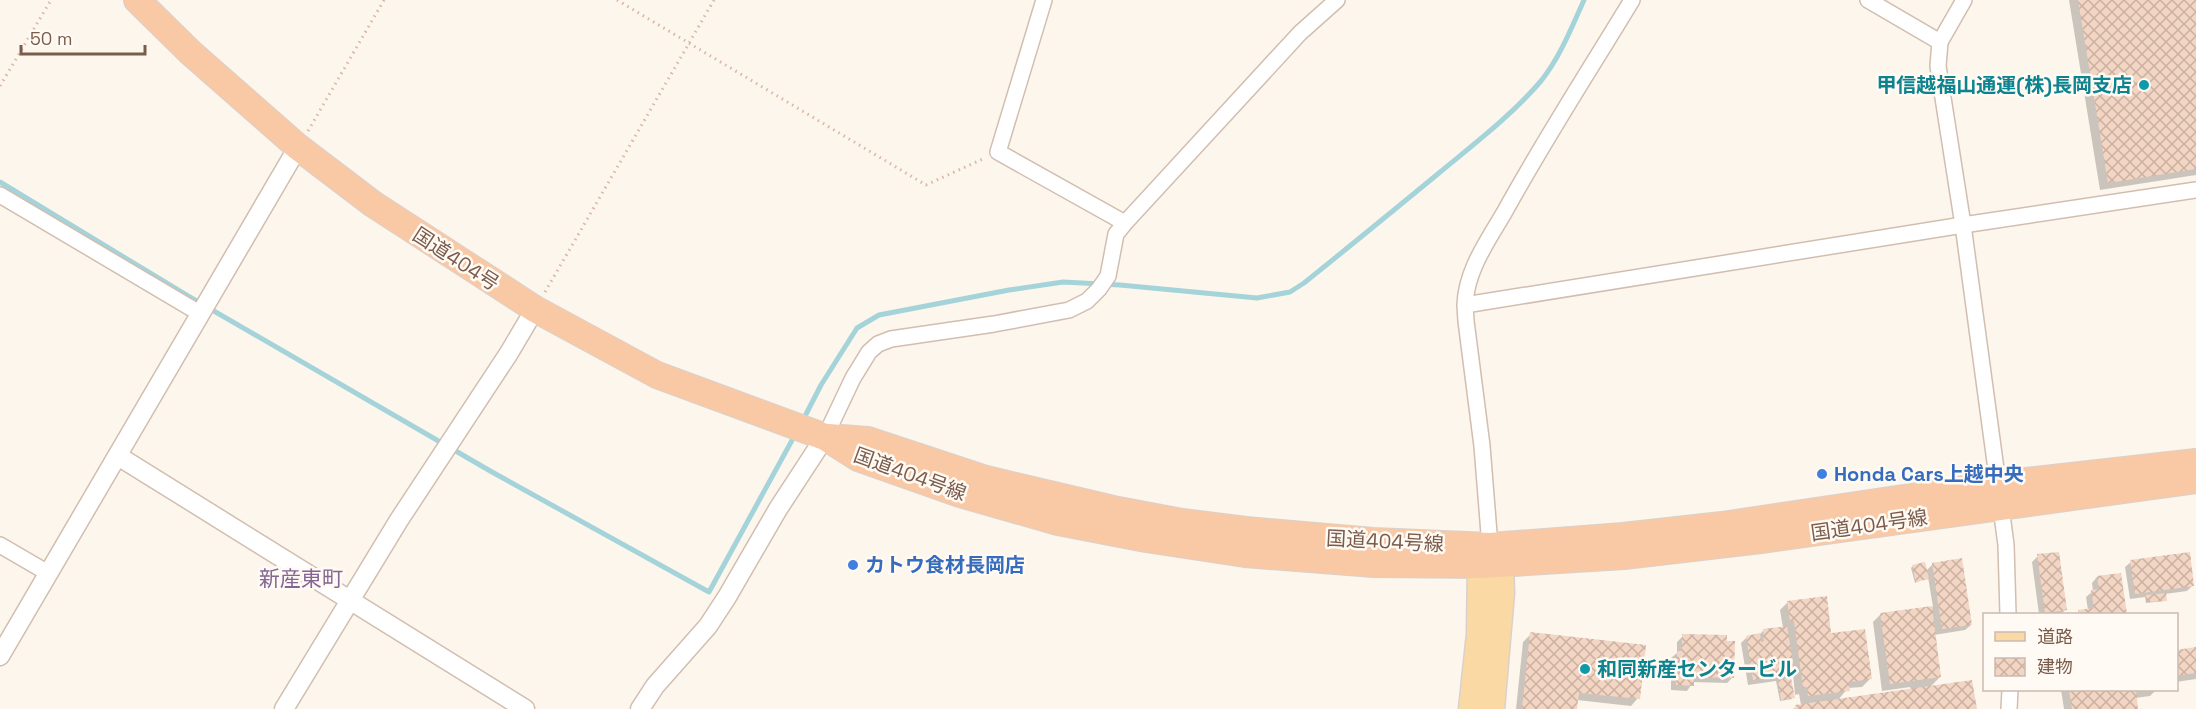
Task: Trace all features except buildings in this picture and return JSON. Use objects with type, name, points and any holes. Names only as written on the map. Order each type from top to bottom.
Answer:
[{"type":"highway","name":"国道404号","points":[[137,0],[191,53],[298,147],[373,204],[535,309],[657,375],[825,437]]},
{"type":"highway","name":"国道404号線","points":[[825,437],[858,459],[960,494],[1058,522],[1146,539],[1245,554],[1374,564],[1490,558],[1624,556],[1761,540],[1999,495],[2196,462]]},
{"type":"highway","name":"国道404号線","points":[[1999,495],[2196,480]]},
{"type":"main road","points":[[1471,709],[1490,558]]},
{"type":"main road","points":[[1490,558],[1500,633],[1492,709]]},
{"type":"street","points":[[1044,0],[998,152],[1125,223]]},
{"type":"street","points":[[640,709],[656,686],[708,626],[728,597],[778,509],[825,437],[861,365],[878,344],[891,339],[1069,310],[1087,301],[1108,276],[1116,234],[1125,223],[1300,33],[1336,0]]},
{"type":"street","points":[[1490,558],[1482,446],[1466,321],[1466,288],[1478,260],[1524,176],[1632,0]]},
{"type":"street","points":[[1868,0],[1940,42]]},
{"type":"street","points":[[1964,0],[1940,42],[1938,66],[1964,225],[2006,545],[2008,613]]},
{"type":"street","points":[[0,656],[298,147]]},
{"type":"street","points":[[1465,305],[2196,190]]},
{"type":"street","points":[[0,195],[201,314]]},
{"type":"street","points":[[284,709],[351,602],[399,519],[509,353],[535,309]]},
{"type":"street","points":[[118,456],[525,709]]},
{"type":"street","points":[[0,545],[48,573]]},
{"type":"street","points":[[2009,709],[2010,691]]},
{"type":"path","points":[[0,86],[51,0]]},
{"type":"path","points":[[298,147],[384,0]]},
{"type":"path","points":[[617,0],[926,185],[998,152]]},
{"type":"path","points":[[535,309],[714,0]]},
{"type":"waterway","points":[[802,422],[821,385],[857,328],[879,315],[1063,282],[1257,298],[1290,292],[1372,228],[1505,118],[1541,81],[1554,62],[1584,0]]},
{"type":"waterway","points":[[0,182],[188,296],[492,472],[709,592],[796,433]]},
{"type":"place","name":"甲信越福山通運(株)長岡支店","points":[[2144,85]]},
{"type":"place","name":"Honda Cars上越中央","points":[[1822,474]]},
{"type":"place","name":"カトウ食材長岡店","points":[[853,565]]},
{"type":"place","name":"和同新産センタービル","points":[[1585,669]]},
{"type":"district","name":"新産東町","points":[[301,579]]}]
